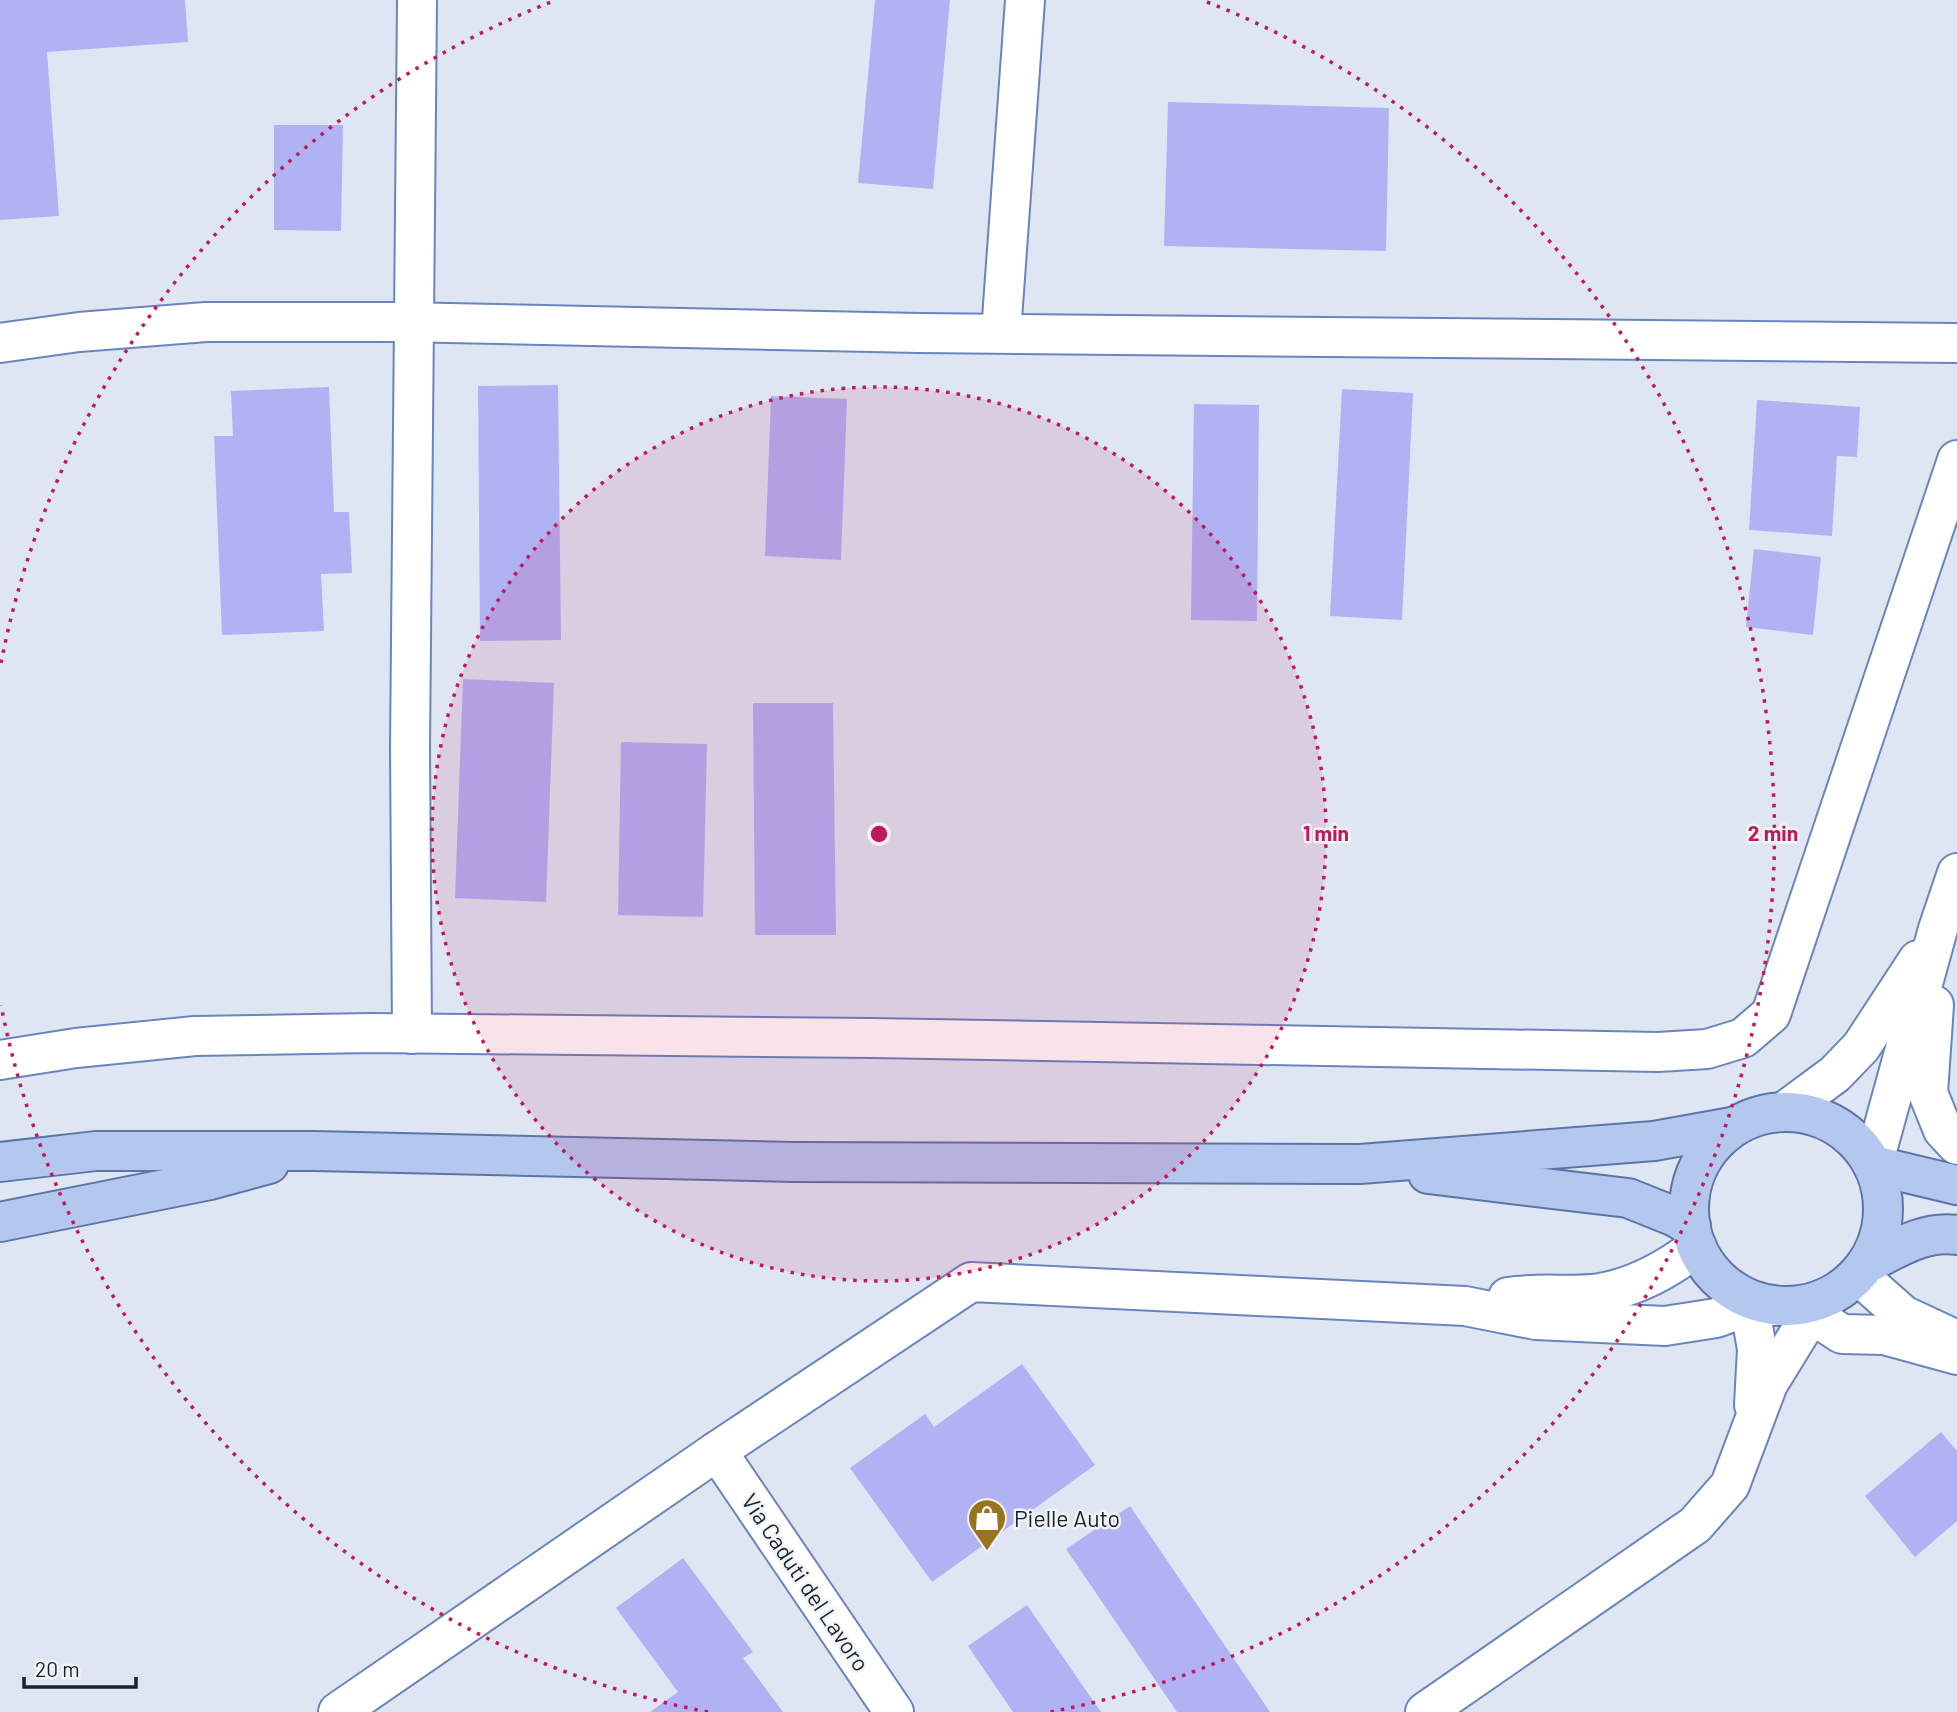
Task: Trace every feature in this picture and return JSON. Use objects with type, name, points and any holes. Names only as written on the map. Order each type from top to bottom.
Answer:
[{"type":"main road","points":[[0,1161],[96,1151],[314,1151],[793,1162],[1360,1164],[1642,1142],[1732,1127],[1758,1115],[1786,1111],[1812,1115],[1837,1126],[1858,1143],[1873,1165],[1882,1189],[1884,1215],[1879,1240],[1863,1269]]},
{"type":"main road","points":[[1694,1237],[1689,1198],[1696,1171],[1711,1146],[1732,1127]]},
{"type":"main road","points":[[0,1222],[210,1180],[314,1151]]},
{"type":"main road","points":[[1360,1164],[1628,1199],[1674,1216],[1694,1237],[1713,1273],[1781,1304],[1840,1290],[1863,1269],[1919,1237],[1946,1233],[1957,1235]]},
{"type":"main road","points":[[1873,1165],[1957,1185]]},
{"type":"street","points":[[412,1034],[410,747],[417,0]]},
{"type":"street","points":[[1001,333],[1025,0]]},
{"type":"street","points":[[0,343],[79,332],[206,323],[416,322],[1001,333],[1957,343]]},
{"type":"street","points":[[0,1060],[76,1048],[195,1036],[412,1034],[872,1038],[1658,1052],[1707,1049],[1743,1038],[1772,1014],[1957,460]]},
{"type":"street","points":[[1873,1165],[1938,929],[1957,873]]},
{"type":"street","points":[[1786,1111],[1835,1074],[1861,1047],[1938,929]]},
{"type":"street","points":[[1938,929],[1928,1093],[1943,1130],[1957,1144]]},
{"type":"street","points":[[1465,1306],[1516,1296],[1600,1293],[1645,1280],[1676,1263],[1694,1237]]},
{"type":"street","points":[[1863,1269],[1903,1315],[1957,1341]]},
{"type":"street","points":[[338,1712],[717,1451],[971,1282],[1465,1306],[1536,1320],[1665,1326],[1781,1304],[1842,1334],[1884,1335],[1957,1355]]},
{"type":"street","points":[[1753,1421],[1757,1349],[1751,1315],[1781,1304]]},
{"type":"street","points":[[1425,1712],[1695,1525],[1730,1485],[1768,1384],[1781,1304]]},
{"type":"street","name":"Via Caduti del Lavoro","points":[[717,1451],[894,1712]]},
{"type":"building","points":[[0,0],[185,0],[188,42],[47,52],[59,216],[0,220]]},
{"type":"building","points":[[875,0],[950,0],[933,189],[858,183]]},
{"type":"building","points":[[1168,102],[1389,108],[1386,251],[1164,246]]},
{"type":"building","points":[[274,125],[343,125],[341,231],[274,230]]},
{"type":"building","points":[[558,385],[561,640],[480,641],[478,386]]},
{"type":"building","points":[[329,387],[334,512],[349,512],[352,573],[321,574],[324,631],[222,635],[214,436],[233,436],[231,391]]},
{"type":"building","points":[[1342,389],[1413,393],[1402,620],[1330,616]]},
{"type":"building","points":[[771,396],[847,399],[841,560],[765,556]]},
{"type":"building","points":[[1757,400],[1860,407],[1857,457],[1837,456],[1832,536],[1749,530]]},
{"type":"building","points":[[1194,404],[1259,405],[1257,621],[1191,620]]},
{"type":"building","points":[[1754,549],[1821,557],[1813,635],[1746,627]]},
{"type":"building","points":[[463,679],[554,683],[546,902],[455,898]]},
{"type":"building","points":[[753,703],[833,703],[836,935],[755,935]]},
{"type":"building","points":[[621,742],[707,744],[703,917],[618,915]]},
{"type":"building","points":[[1022,1364],[1095,1465],[932,1582],[850,1468],[925,1414],[934,1427]]},
{"type":"building","points":[[1941,1432],[1957,1451],[1957,1521],[1915,1557],[1865,1496]]},
{"type":"building","points":[[1130,1506],[1270,1712],[1177,1712],[1066,1549]]},
{"type":"building","points":[[683,1558],[753,1652],[743,1658],[783,1712],[650,1712],[678,1692],[616,1608]]},
{"type":"building","points":[[1027,1605],[1101,1712],[1013,1712],[968,1646]]},
{"type":"place","name":"Pielle Auto","points":[[987,1552]]}]
